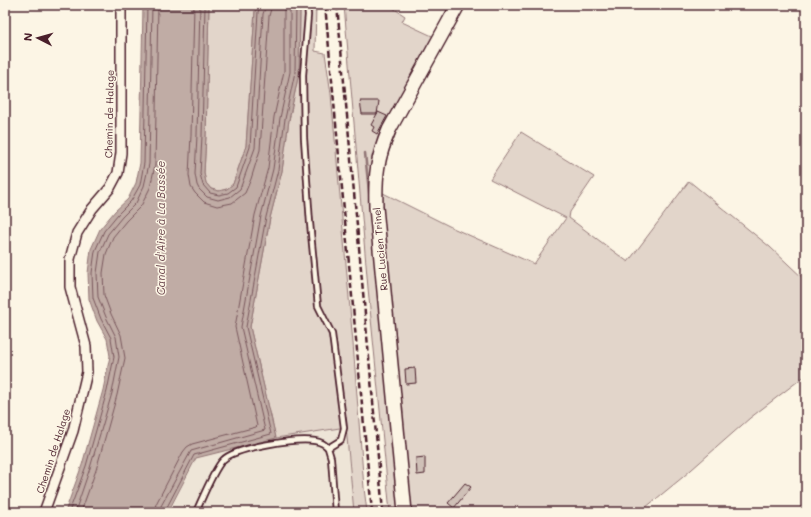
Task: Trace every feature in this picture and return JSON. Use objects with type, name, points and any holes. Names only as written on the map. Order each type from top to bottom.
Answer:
[{"type":"street","name":"Chemin de Halage","points":[[44,512],[73,431],[87,372],[86,346],[70,287],[70,259],[77,233],[92,209],[110,188],[118,172],[121,152],[121,5]]},
{"type":"street","name":"Rue Lucien Trinel","points":[[405,512],[376,207],[376,174],[381,150],[389,130],[458,5]]},
{"type":"lane","points":[[307,5],[308,15],[303,75],[304,130],[310,223],[318,306],[332,334],[344,428],[341,440],[328,448]]},
{"type":"lane","points":[[196,512],[218,467],[223,460],[240,451],[274,444],[306,440],[321,442],[328,448],[331,458],[335,512]]},
{"type":"shaded area","points":[[209,5],[258,5],[255,11],[246,146],[233,184],[227,189],[219,191],[211,189],[206,183],[204,173]]},
{"type":"shaded area","points":[[299,5],[316,5],[315,51],[325,53],[331,94],[367,512],[354,512],[346,427],[276,438],[250,327],[270,218],[282,171],[289,120],[299,73]]},
{"type":"shaded area","points":[[344,5],[390,6],[405,16],[402,22],[443,41],[403,115],[385,161],[381,192],[455,229],[534,264],[566,218],[490,179],[521,132],[594,177],[570,212],[569,218],[628,262],[689,181],[770,247],[806,281],[806,375],[750,418],[683,477],[640,512],[390,512],[368,288]]},
{"type":"shaded area","points":[[346,427],[354,512],[169,512],[196,459],[160,428],[276,438]]},
{"type":"water","name":"Canal d'Aire à La Bassée","points":[[143,5],[209,5],[204,173],[206,183],[211,189],[219,191],[227,189],[233,184],[246,146],[255,11],[258,5],[299,5],[299,73],[289,120],[282,171],[270,218],[250,327],[276,438],[196,458],[168,512],[65,512],[82,465],[103,390],[110,356],[107,339],[97,321],[89,299],[88,273],[91,249],[100,229],[115,211],[128,199],[136,183],[140,163]]},
{"type":"building","points":[[360,101],[379,101],[377,114],[362,114]]},
{"type":"building","points":[[378,112],[387,116],[377,134],[372,131],[374,127],[371,125]]},
{"type":"building","points":[[415,368],[416,383],[406,384],[405,369]]},
{"type":"building","points":[[425,457],[425,474],[417,475],[416,458]]},
{"type":"building","points":[[465,483],[471,487],[454,508],[448,503]]},
{"type":"waterway","points":[[365,153],[370,202]]},
{"type":"railway","points":[[325,5],[372,512]]},
{"type":"railway","points":[[337,5],[383,512]]}]
